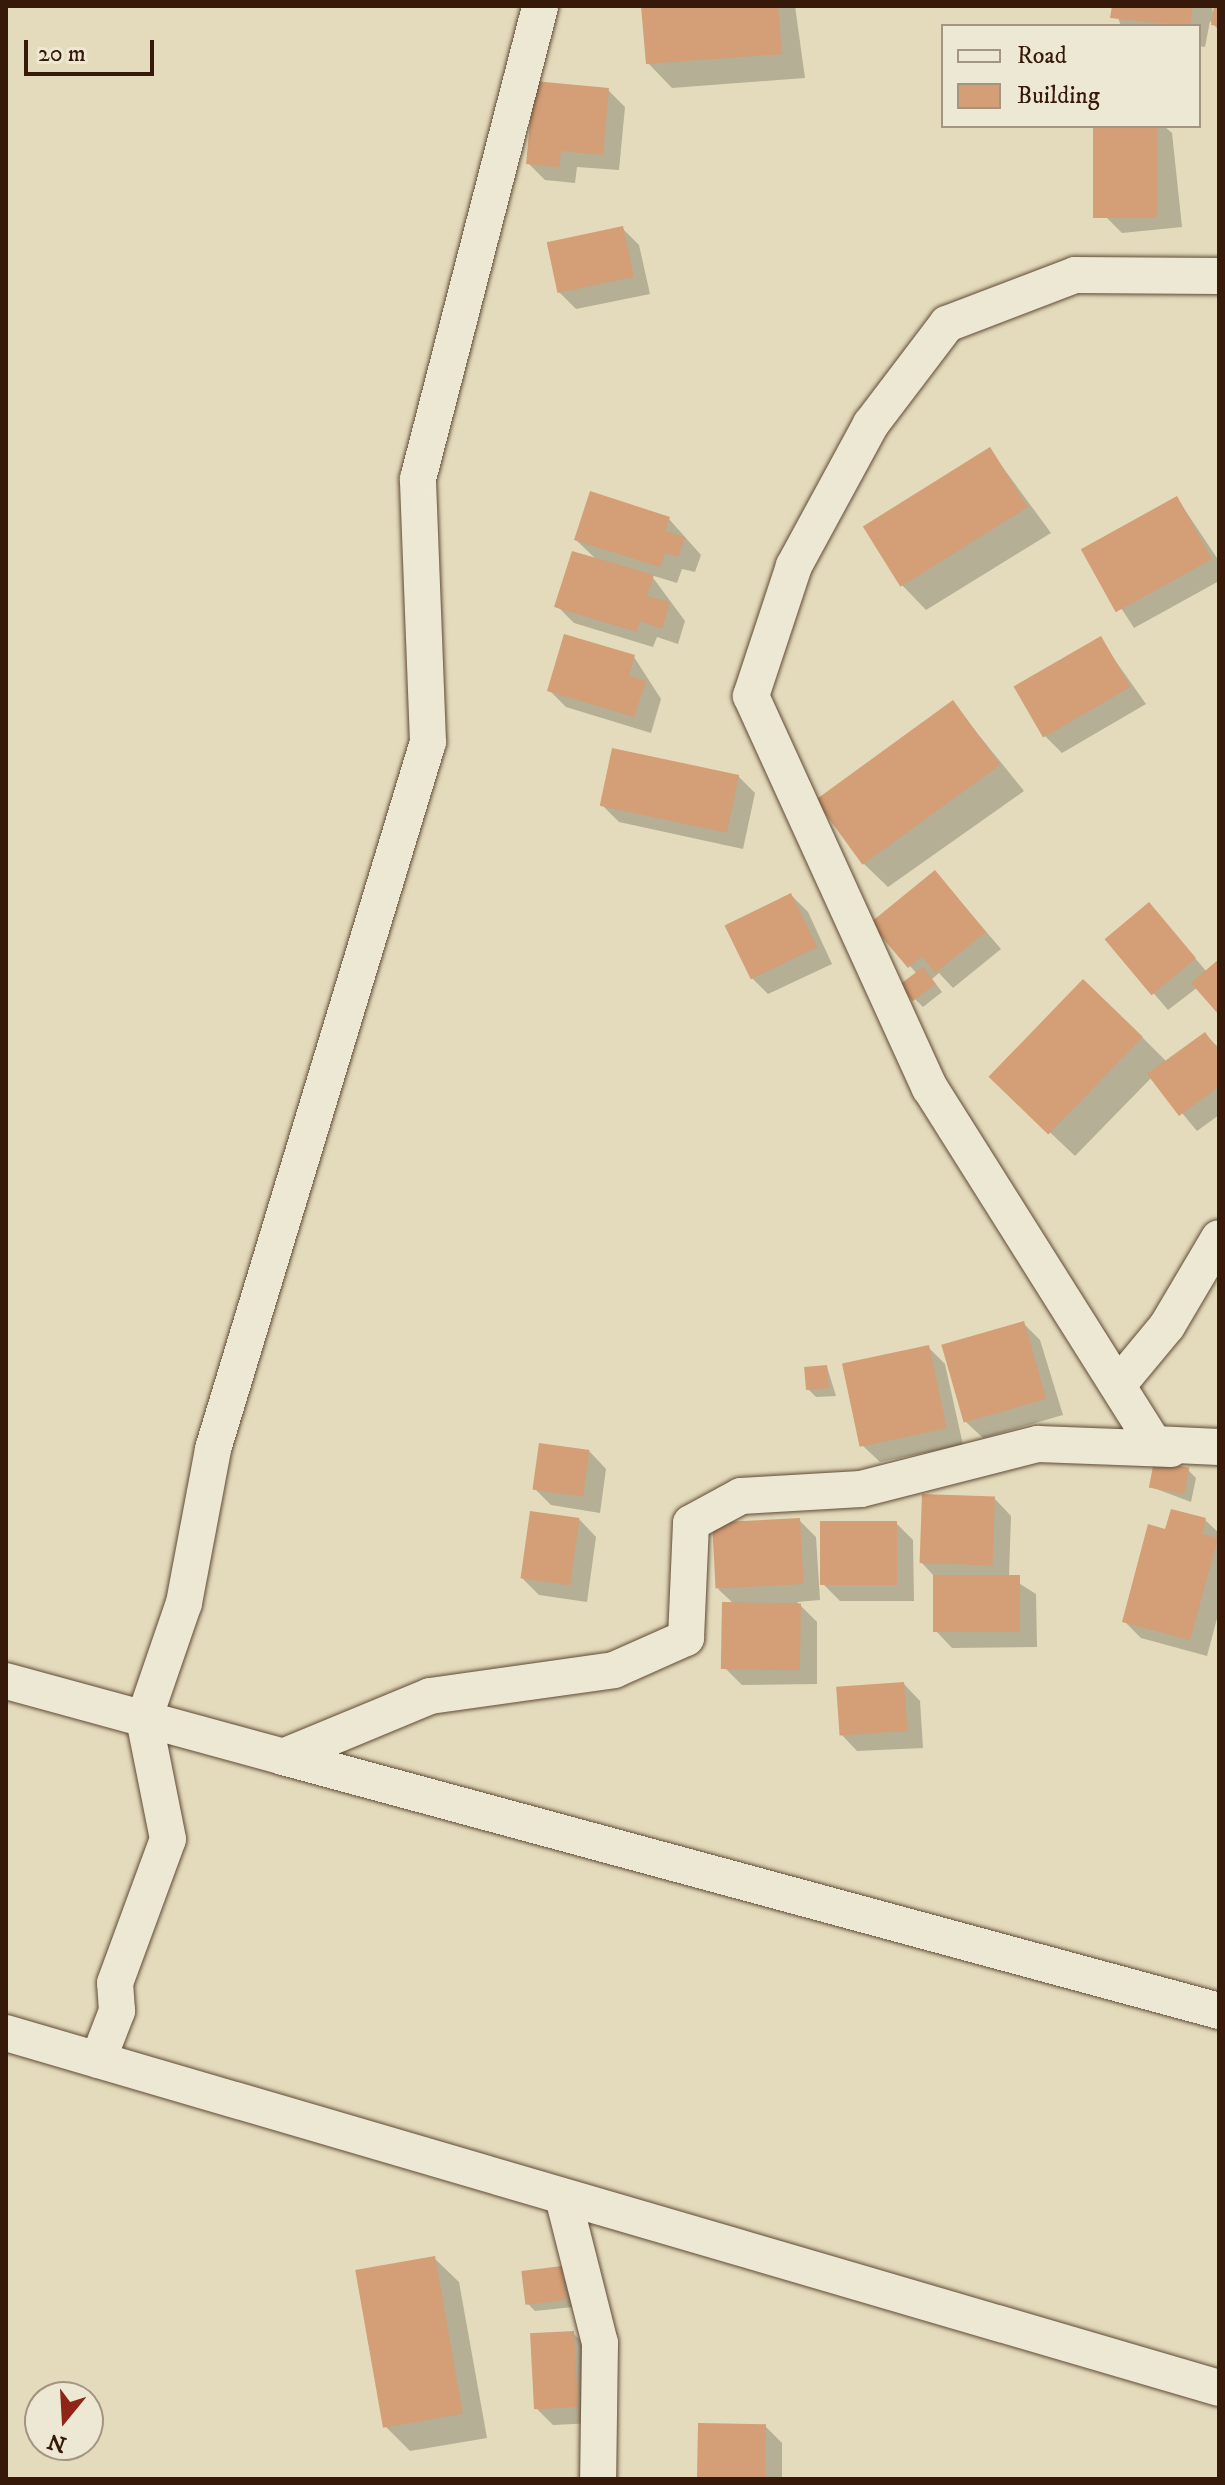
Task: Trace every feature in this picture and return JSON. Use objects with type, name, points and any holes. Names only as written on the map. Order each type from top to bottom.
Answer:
[{"type":"street","points":[[98,2060],[117,2011],[115,1983],[168,1839],[144,1719],[184,1603],[213,1449],[428,742],[418,479],[540,6]]},
{"type":"street","points":[[1219,276],[1075,275],[947,324],[871,424],[794,566],[751,696],[930,1088],[1154,1444],[1219,1463]]},
{"type":"street","points":[[1118,1385],[1167,1326],[1219,1238]]},
{"type":"street","points":[[283,1757],[430,1696],[614,1670],[686,1638],[691,1523],[741,1496],[861,1489],[1038,1444],[1219,1447]]},
{"type":"street","points":[[6,1681],[1219,2011]]},
{"type":"street","points":[[6,2033],[1219,2388]]},
{"type":"street","points":[[563,2197],[600,2343],[598,2479]]},
{"type":"building","points":[[641,6],[778,6],[782,54],[646,64]]},
{"type":"building","points":[[1112,6],[1193,6],[1190,24],[1110,18]]},
{"type":"building","points":[[1214,6],[1219,6],[1219,26],[1211,25]]},
{"type":"building","points":[[534,81],[609,88],[603,155],[561,151],[559,167],[526,164]]},
{"type":"building","points":[[1093,128],[1157,128],[1157,218],[1093,218]]},
{"type":"building","points":[[623,226],[634,277],[558,293],[547,242]]},
{"type":"building","points":[[990,447],[1028,507],[900,587],[863,526]]},
{"type":"building","points":[[590,491],[670,517],[665,531],[685,537],[678,557],[665,553],[660,567],[574,540]]},
{"type":"building","points":[[1177,496],[1212,559],[1116,612],[1081,549]]},
{"type":"building","points":[[572,551],[654,575],[647,596],[670,602],[662,629],[640,621],[637,632],[554,607]]},
{"type":"building","points":[[564,634],[635,655],[629,676],[646,681],[634,717],[547,691]]},
{"type":"building","points":[[1101,636],[1130,687],[1043,738],[1014,686]]},
{"type":"building","points":[[953,700],[1000,765],[862,865],[815,800]]},
{"type":"building","points":[[612,748],[739,775],[727,833],[600,806]]},
{"type":"building","points":[[935,870],[986,932],[935,973],[922,956],[908,968],[870,923]]},
{"type":"building","points":[[791,893],[817,947],[751,979],[724,925]]},
{"type":"building","points":[[1149,902],[1196,958],[1151,995],[1105,939]]},
{"type":"building","points":[[1219,959],[1219,1015],[1191,983]]},
{"type":"building","points":[[923,967],[936,984],[912,1001],[900,984]]},
{"type":"building","points":[[1083,979],[1143,1037],[1048,1134],[989,1077]]},
{"type":"building","points":[[1205,1032],[1219,1051],[1219,1086],[1179,1116],[1147,1074]]},
{"type":"building","points":[[1024,1321],[1046,1399],[964,1423],[941,1345]]},
{"type":"building","points":[[929,1345],[947,1428],[860,1447],[842,1364]]},
{"type":"building","points":[[827,1365],[829,1388],[806,1390],[804,1367]]},
{"type":"building","points":[[539,1443],[590,1450],[583,1497],[532,1490]]},
{"type":"building","points":[[1154,1461],[1189,1468],[1184,1494],[1149,1488]]},
{"type":"building","points":[[922,1494],[995,1497],[993,1566],[920,1563]]},
{"type":"building","points":[[1171,1509],[1206,1518],[1202,1534],[1218,1538],[1190,1640],[1122,1622],[1148,1524],[1165,1529]]},
{"type":"building","points":[[530,1511],[580,1518],[570,1585],[521,1578]]},
{"type":"building","points":[[800,1518],[803,1584],[716,1589],[712,1523]]},
{"type":"building","points":[[820,1521],[897,1521],[897,1585],[820,1585]]},
{"type":"building","points":[[933,1575],[1020,1575],[1020,1632],[933,1632]]},
{"type":"building","points":[[722,1602],[801,1603],[800,1670],[721,1669]]},
{"type":"building","points":[[904,1682],[907,1731],[840,1736],[836,1687]]},
{"type":"building","points":[[435,2256],[463,2414],[383,2428],[355,2270]]},
{"type":"building","points":[[562,2266],[566,2300],[525,2305],[521,2271]]},
{"type":"building","points":[[574,2331],[578,2407],[534,2409],[530,2333]]},
{"type":"building","points":[[698,2423],[766,2424],[765,2479],[697,2479]]}]
